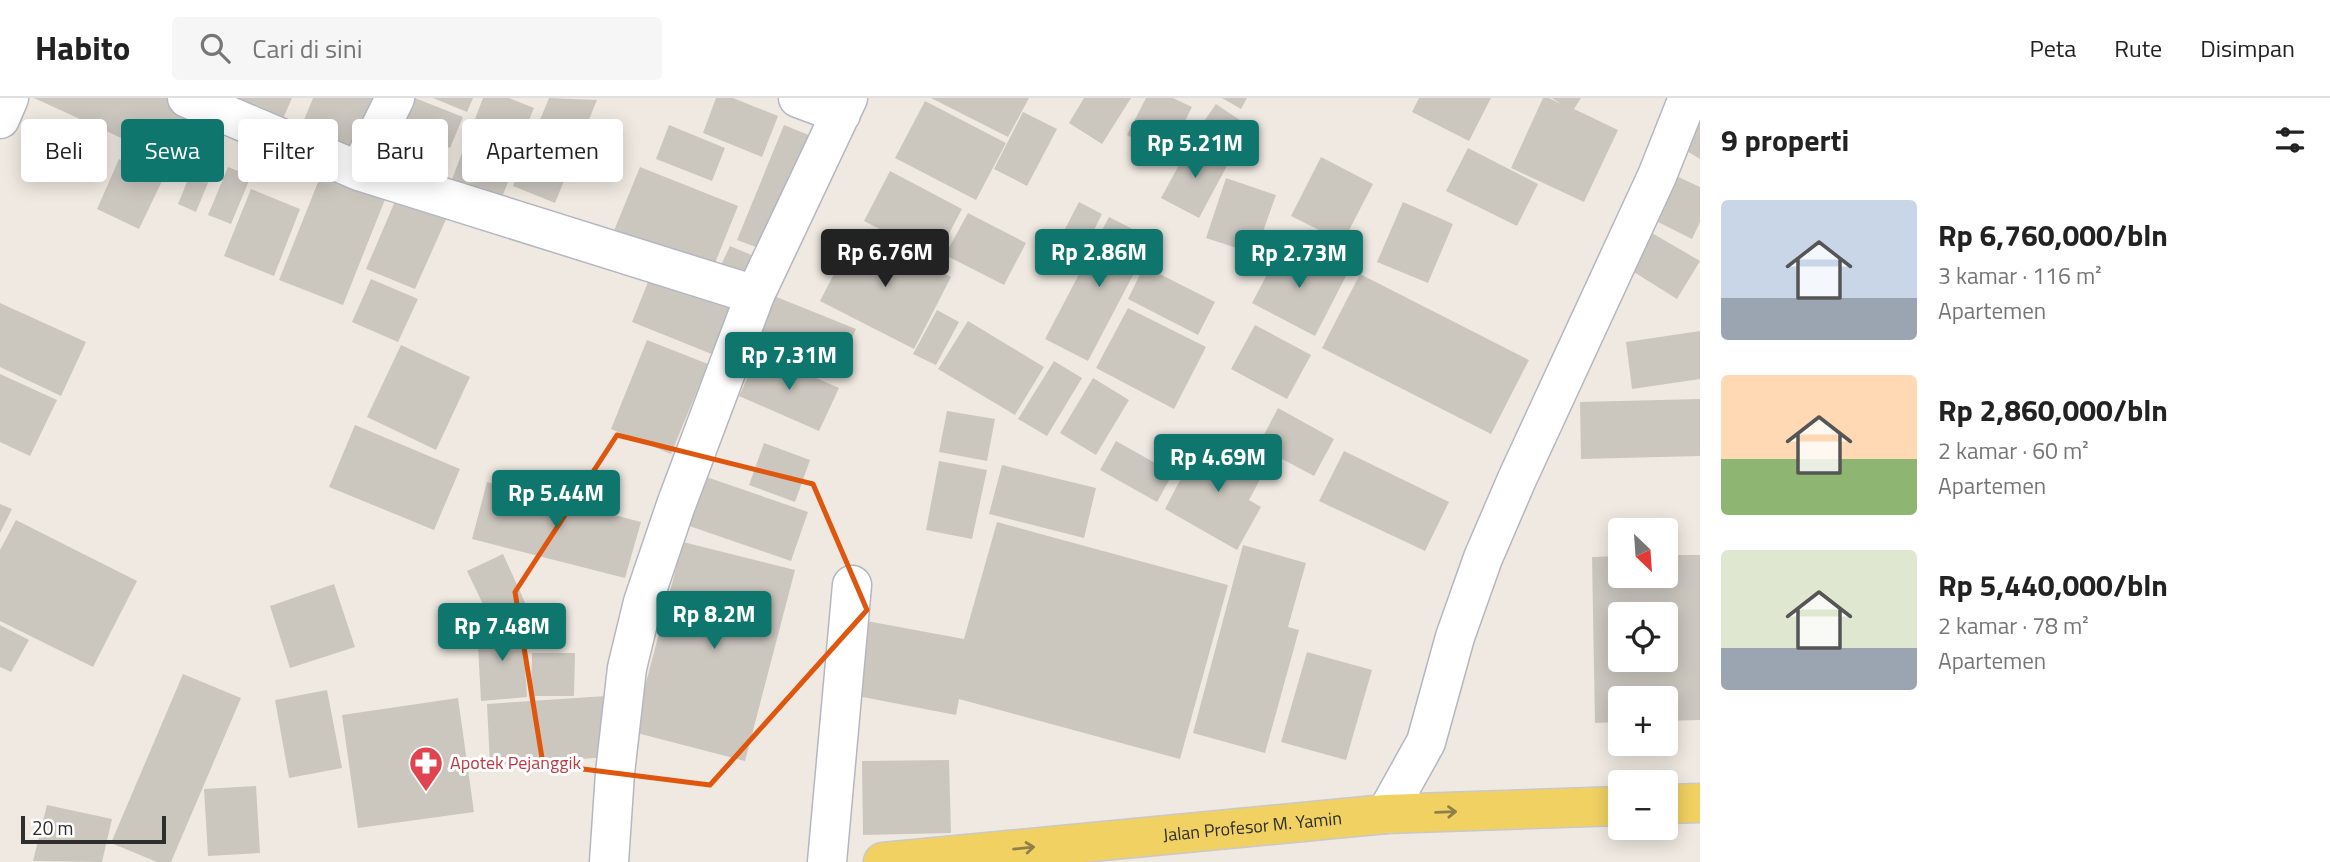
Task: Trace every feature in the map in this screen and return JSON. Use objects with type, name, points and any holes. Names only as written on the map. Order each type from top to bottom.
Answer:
[{"type":"main road","points":[[1678,804],[1700,803]]},
{"type":"main road","name":"Jalan Profesor M. Yamin","points":[[883,862],[1386,814],[1608,806]]},
{"type":"street","points":[[0,119],[9,98]]},
{"type":"street","points":[[187,98],[352,168]]},
{"type":"street","points":[[385,119],[395,98]]},
{"type":"street","points":[[609,862],[615,773],[627,668],[643,603],[676,505],[755,295],[844,106],[798,98]]},
{"type":"street","points":[[1386,814],[1426,742],[1455,637],[1483,558],[1657,176],[1688,98]]},
{"type":"street","points":[[394,182],[755,295]]},
{"type":"street","points":[[827,862],[852,585]]},
{"type":"highlighted area","points":[[617,435],[813,484],[867,610],[710,785],[543,764],[515,592]]},
{"type":"building","points":[[34,98],[166,98],[189,109],[184,119],[121,119],[121,138],[107,131],[107,119],[80,119]]},
{"type":"building","points":[[230,98],[292,98],[283,119]]},
{"type":"building","points":[[313,98],[382,98],[371,119],[352,119],[352,156],[338,151],[338,119],[304,119]]},
{"type":"building","points":[[400,98],[415,98],[463,117],[450,148],[448,119],[391,119]]},
{"type":"building","points":[[433,98],[473,98],[467,112]]},
{"type":"building","points":[[483,98],[509,98],[534,108],[529,119],[475,119]]},
{"type":"building","points":[[549,98],[597,100],[589,119],[540,119]]},
{"type":"building","points":[[716,98],[733,98],[778,116],[762,157],[703,133]]},
{"type":"building","points":[[931,98],[1029,98],[1008,137]]},
{"type":"building","points":[[1084,98],[1131,98],[1102,144],[1069,123]]},
{"type":"building","points":[[1146,98],[1173,98],[1192,107],[1168,155],[1127,135]]},
{"type":"building","points":[[1222,98],[1247,98],[1241,109]]},
{"type":"building","points":[[1419,98],[1491,98],[1469,141],[1412,112]]},
{"type":"building","points":[[1543,98],[1561,104],[1552,98],[1581,98],[1574,109],[1618,130],[1584,202],[1511,168]]},
{"type":"building","points":[[925,101],[1006,143],[976,200],[895,158]]},
{"type":"building","points":[[1216,104],[1253,129],[1238,153],[1200,127]]},
{"type":"building","points":[[1700,108],[1700,159],[1677,145]]},
{"type":"building","points":[[1023,112],[1057,129],[1027,186],[994,169]]},
{"type":"building","points":[[669,125],[725,148],[712,181],[656,159]]},
{"type":"building","points":[[784,125],[811,136],[764,250],[737,240]]},
{"type":"building","points":[[1191,143],[1229,162],[1199,218],[1161,198]]},
{"type":"building","points":[[1468,148],[1538,184],[1517,226],[1446,191]]},
{"type":"building","points":[[462,153],[462,182],[508,182],[498,207],[449,187]]},
{"type":"building","points":[[1321,157],[1373,184],[1343,242],[1291,216]]},
{"type":"building","points":[[119,159],[121,182],[162,182],[139,229],[97,209]]},
{"type":"building","points":[[228,167],[238,171],[238,182],[248,182],[231,224],[208,215]]},
{"type":"building","points":[[338,167],[352,172],[352,182],[377,182],[390,187],[343,305],[279,280],[318,182],[338,182]]},
{"type":"building","points":[[640,167],[738,206],[709,278],[611,238]]},
{"type":"building","points":[[890,171],[962,209],[936,258],[864,221]]},
{"type":"building","points":[[1674,175],[1700,187],[1700,222],[1692,239],[1652,219]]},
{"type":"building","points":[[1226,178],[1276,195],[1255,254],[1206,238]]},
{"type":"building","points":[[187,182],[208,182],[196,212],[178,204]]},
{"type":"building","points":[[515,182],[564,182],[555,203],[513,186]]},
{"type":"building","points":[[402,185],[452,206],[415,289],[366,269]]},
{"type":"building","points":[[251,189],[300,209],[274,276],[224,256]]},
{"type":"building","points":[[1079,202],[1102,214],[1074,270],[1050,258]]},
{"type":"building","points":[[1403,202],[1453,224],[1428,283],[1377,262]]},
{"type":"building","points":[[968,213],[1026,243],[1004,285],[945,255]]},
{"type":"building","points":[[1109,217],[1152,239],[1088,361],[1045,339]]},
{"type":"building","points":[[857,229],[951,277],[914,349],[820,301]]},
{"type":"building","points":[[1652,233],[1700,261],[1677,299],[1629,269]]},
{"type":"building","points":[[1283,244],[1346,276],[1315,336],[1252,303]]},
{"type":"building","points":[[730,246],[754,256],[746,277],[720,267]]},
{"type":"building","points":[[1144,266],[1215,302],[1198,335],[1128,299]]},
{"type":"building","points":[[654,267],[741,301],[719,357],[632,322]]},
{"type":"building","points":[[1360,274],[1529,360],[1491,434],[1322,348]]},
{"type":"building","points":[[371,279],[418,299],[398,342],[352,322]]},
{"type":"building","points":[[774,296],[856,329],[835,378],[753,346]]},
{"type":"building","points":[[0,303],[86,342],[61,396],[0,367]]},
{"type":"building","points":[[1128,308],[1206,347],[1174,409],[1096,368]]},
{"type":"building","points":[[937,310],[959,322],[936,365],[913,354]]},
{"type":"building","points":[[968,321],[1044,367],[1015,415],[938,369]]},
{"type":"building","points":[[1255,325],[1311,355],[1287,399],[1231,369]]},
{"type":"building","points":[[1700,331],[1700,379],[1632,389],[1626,342]]},
{"type":"building","points":[[647,340],[708,364],[671,454],[611,429]]},
{"type":"building","points":[[401,345],[470,377],[436,450],[367,417]]},
{"type":"building","points":[[759,353],[839,388],[819,431],[739,396]]},
{"type":"building","points":[[1054,361],[1082,378],[1047,436],[1018,419]]},
{"type":"building","points":[[0,374],[57,400],[30,456],[0,442]]},
{"type":"building","points":[[1093,378],[1129,400],[1096,455],[1060,433]]},
{"type":"building","points":[[1700,399],[1700,456],[1581,459],[1580,402]]},
{"type":"building","points":[[1278,408],[1334,439],[1314,476],[1258,446]]},
{"type":"building","points":[[947,411],[995,419],[987,461],[939,452]]},
{"type":"building","points":[[355,425],[460,469],[434,530],[329,487]]},
{"type":"building","points":[[1202,438],[1265,470],[1249,500],[1261,507],[1237,550],[1165,509]]},
{"type":"building","points":[[1116,441],[1173,473],[1157,502],[1100,470]]},
{"type":"building","points":[[764,443],[810,460],[795,502],[749,485]]},
{"type":"building","points":[[1344,451],[1449,502],[1425,551],[1319,501]]},
{"type":"building","points":[[939,461],[987,470],[972,539],[926,530]]},
{"type":"building","points":[[1002,465],[1096,488],[1084,538],[989,514]]},
{"type":"building","points":[[692,472],[808,512],[791,561],[675,521]]},
{"type":"building","points":[[487,482],[641,522],[625,578],[472,539]]},
{"type":"building","points":[[0,504],[12,509],[0,533]]},
{"type":"building","points":[[16,520],[137,581],[93,667],[0,621],[0,550]]},
{"type":"building","points":[[997,522],[1228,585],[1180,759],[959,699],[956,715],[847,694],[861,620],[964,639]]},
{"type":"building","points":[[683,542],[795,570],[745,761],[633,732]]},
{"type":"building","points":[[1243,545],[1306,563],[1288,627],[1299,630],[1265,753],[1193,733]]},
{"type":"building","points":[[503,554],[527,607],[492,623],[467,571]]},
{"type":"building","points":[[1678,555],[1700,555],[1700,720],[1678,721],[1678,686],[1608,686],[1608,722],[1595,723],[1592,557],[1608,556],[1608,588],[1678,588]]},
{"type":"building","points":[[334,584],[355,647],[290,668],[270,606]]},
{"type":"building","points":[[0,625],[29,640],[11,672],[0,667]]},
{"type":"building","points":[[522,625],[527,697],[481,701],[477,628]]},
{"type":"building","points":[[1307,652],[1372,670],[1346,760],[1281,742]]},
{"type":"building","points":[[532,653],[575,653],[574,696],[531,696]]},
{"type":"building","points":[[183,674],[241,698],[171,862],[157,862],[111,843]]},
{"type":"building","points":[[327,690],[342,768],[289,778],[275,700]]},
{"type":"building","points":[[606,696],[610,757],[490,765],[487,704]]},
{"type":"building","points":[[458,698],[474,812],[358,828],[342,715]]},
{"type":"building","points":[[949,760],[951,833],[863,835],[862,761]]},
{"type":"building","points":[[256,786],[260,853],[208,856],[204,789]]},
{"type":"building","points":[[47,805],[112,819],[102,862],[33,861]]},
{"type":"place","name":"Apotek Pejanggik","points":[[426,793]]}]
